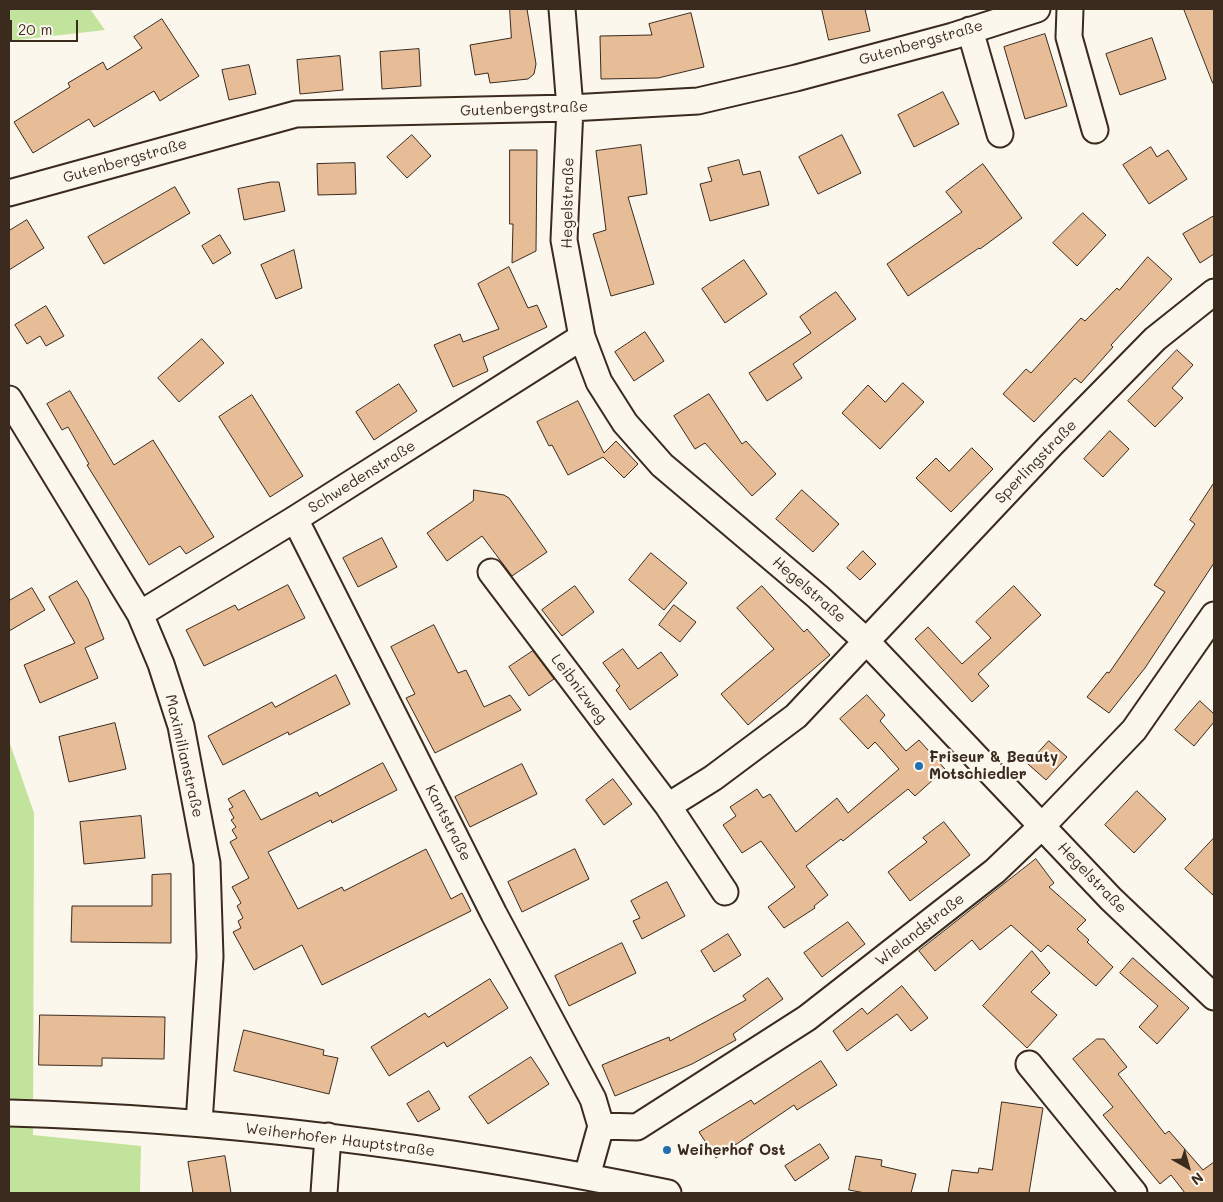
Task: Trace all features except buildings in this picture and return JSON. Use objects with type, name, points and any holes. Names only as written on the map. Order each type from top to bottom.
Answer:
[{"type":"street","name":"Hegelstraße","points":[[562,9],[570,108],[564,240],[582,337],[599,382],[625,423],[662,465],[811,590],[867,642],[1111,899],[1214,997]]},
{"type":"street","name":"Gutenbergstraße","points":[[9,193],[296,114],[570,108],[698,101],[796,78],[970,30],[1037,9]]},
{"type":"street","points":[[1070,9],[1069,37],[1094,130]]},
{"type":"street","points":[[970,30],[1000,134]]},
{"type":"street","name":"Sperlingstraße","points":[[867,642],[958,543],[1155,338],[1214,292]]},
{"type":"street","name":"Schwedenstraße","points":[[140,614],[295,519],[582,337]]},
{"type":"street","name":"Maximilianstraße","points":[[9,399],[140,614],[161,664],[181,726],[208,863],[210,958],[198,1123]]},
{"type":"street","name":"Kantstraße","points":[[295,519],[489,905],[593,1099],[601,1126]]},
{"type":"street","name":"Leibnizweg","points":[[491,572],[668,806],[724,892]]},
{"type":"street","name":"Wielandstraße","points":[[601,1126],[637,1127],[807,1018],[995,871],[1042,826],[1134,730],[1214,615]]},
{"type":"street","points":[[668,806],[714,778],[796,716],[867,642]]},
{"type":"street","points":[[1029,1064],[1134,1193]]},
{"type":"street","name":"Weiherhofer Hauptstraße","points":[[9,1113],[198,1123],[328,1136],[587,1176],[668,1193]]},
{"type":"street","points":[[587,1176],[601,1126]]},
{"type":"street","points":[[324,1193],[328,1136]]},
{"type":"green space","points":[[9,9],[90,9],[105,30],[9,41]]},
{"type":"green space","points":[[9,741],[34,813],[33,1135],[141,1146],[140,1193],[9,1193]]},
{"type":"place","name":"Friseur & Beauty Motschiedler","points":[[919,766]]},
{"type":"place","name":"Weiherhof Ost","points":[[667,1150]]}]
